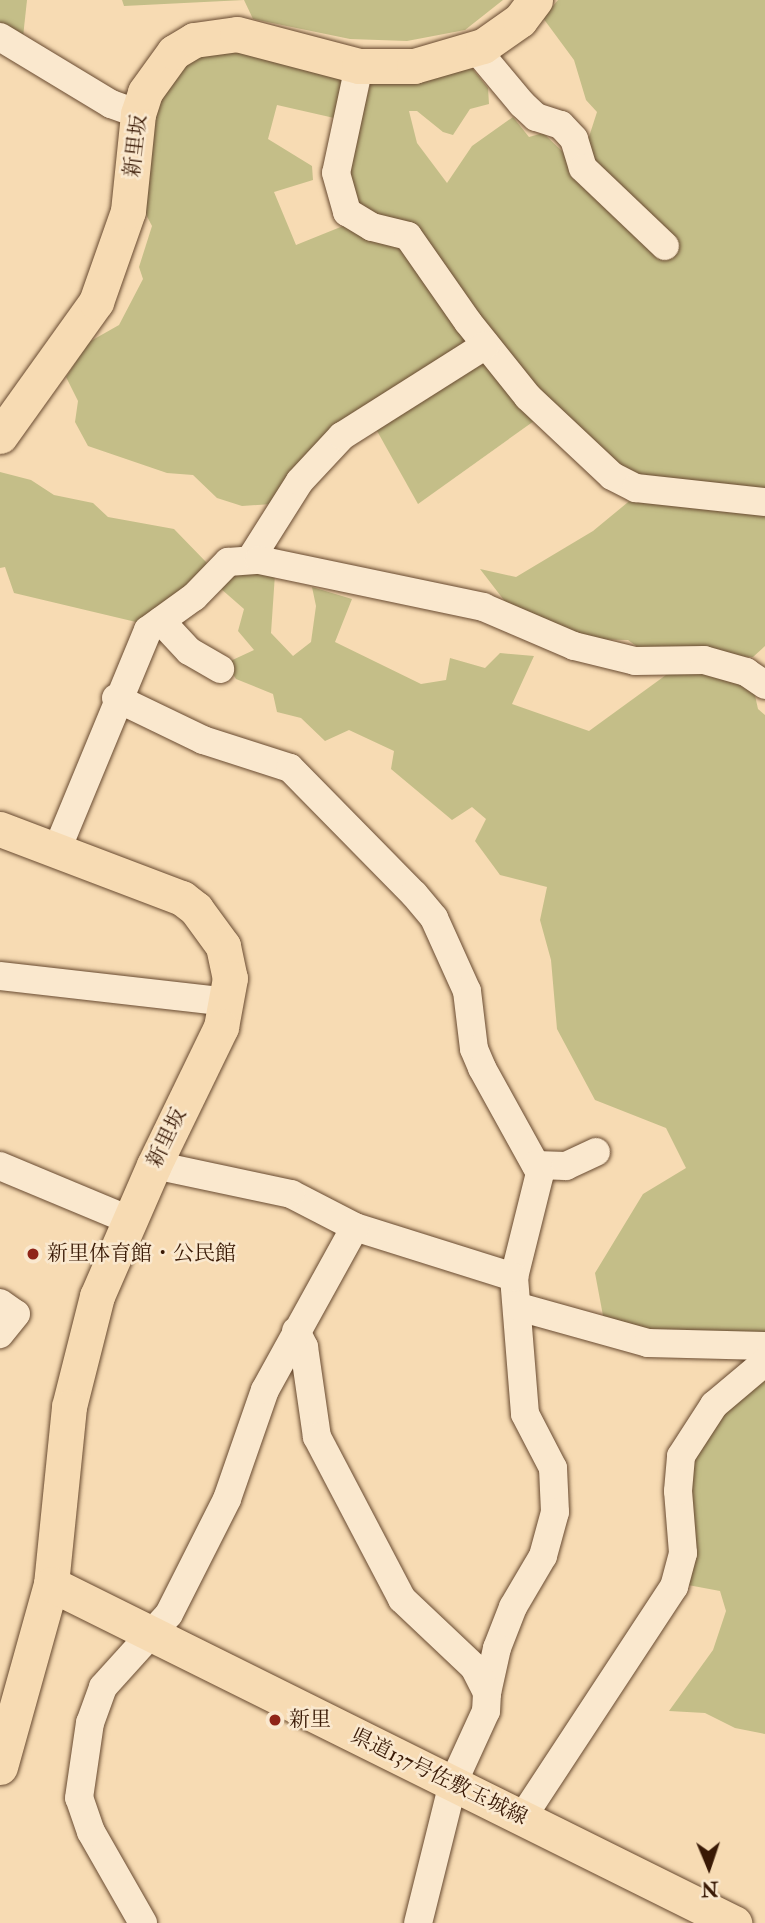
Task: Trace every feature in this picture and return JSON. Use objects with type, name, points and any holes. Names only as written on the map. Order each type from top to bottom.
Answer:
[{"type":"main road","name":"新里坂","points":[[0,436],[75,334],[106,279],[128,211],[138,114],[145,92],[174,52],[214,34],[282,43],[359,66],[414,66],[476,49],[505,34],[535,0]]},
{"type":"main road","name":"新里坂","points":[[0,829],[56,852],[156,886],[196,909],[223,946],[230,978],[228,1002],[221,1027],[154,1165],[97,1296],[74,1382],[64,1444],[51,1584]]},
{"type":"main road","name":"県道137号佐敷玉城線","points":[[51,1584],[734,1923]]},
{"type":"main road","points":[[0,1767],[6,1724],[51,1584]]},
{"type":"street","points":[[0,37],[111,104],[138,114]]},
{"type":"street","points":[[476,49],[536,117],[561,125],[574,139],[583,168],[665,246]]},
{"type":"street","points":[[359,66],[336,173],[347,212],[372,227],[408,236],[486,345],[528,397],[612,475],[636,488],[765,502]]},
{"type":"street","points":[[250,560],[300,481],[342,436],[486,345]]},
{"type":"street","points":[[56,852],[116,698],[148,630],[194,597],[228,562],[250,560],[483,607],[575,646],[635,661],[704,660],[746,672],[765,685]]},
{"type":"street","points":[[161,621],[189,651],[220,669]]},
{"type":"street","points":[[116,698],[203,740],[290,768],[414,894],[434,918],[467,991],[474,1049],[482,1068],[540,1172],[535,1203],[514,1277],[519,1307],[525,1414],[553,1468],[555,1512],[543,1556],[513,1607],[496,1647],[486,1711],[453,1783],[418,1923]]},
{"type":"street","points":[[0,976],[228,1002]]},
{"type":"street","points":[[536,1165],[566,1166],[596,1153]]},
{"type":"street","points":[[154,1165],[291,1194],[355,1227],[514,1277]]},
{"type":"street","points":[[0,1166],[129,1220]]},
{"type":"street","points":[[143,1923],[92,1832],[79,1798],[82,1760],[103,1686],[153,1636],[170,1614],[227,1499],[265,1390],[355,1227]]},
{"type":"street","points":[[0,1303],[16,1314],[0,1334]]},
{"type":"street","points":[[519,1307],[649,1343],[765,1346]]},
{"type":"street","points":[[296,1331],[304,1347],[317,1437],[402,1599],[474,1667],[487,1693]]},
{"type":"street","points":[[522,1818],[674,1587],[683,1553],[678,1491],[681,1455],[714,1405],[765,1362]]},
{"type":"shaded area","points":[[0,0],[27,0],[23,37],[0,22]]},
{"type":"shaded area","points":[[122,0],[244,0],[124,6]]},
{"type":"shaded area","points":[[244,0],[503,0],[465,30],[407,41],[350,39],[253,19]]},
{"type":"shaded area","points":[[558,0],[765,0],[765,494],[642,482],[617,469],[537,394],[436,254],[353,207],[346,174],[372,78],[471,67],[488,88],[489,104],[470,109],[453,135],[443,132],[417,111],[409,111],[417,143],[447,183],[472,146],[513,117],[529,137],[543,133],[563,152],[587,143],[597,112],[586,100],[574,60],[543,18]]},
{"type":"shaded area","points":[[232,47],[349,80],[343,120],[277,105],[268,139],[312,166],[313,180],[274,192],[296,245],[348,224],[401,242],[475,345],[272,504],[242,506],[217,498],[193,475],[167,473],[88,446],[75,422],[78,401],[66,377],[89,342],[119,325],[143,279],[139,267],[152,226],[140,203],[154,108],[189,57]]},
{"type":"shaded area","points":[[480,356],[534,421],[418,504],[372,422]]},
{"type":"shaded area","points":[[0,472],[31,480],[54,495],[93,503],[108,517],[174,529],[207,563],[196,582],[178,598],[136,622],[14,593],[5,567],[0,568]]},
{"type":"shaded area","points":[[633,498],[765,507],[765,646],[753,657],[646,653],[628,640],[575,639],[513,612],[480,569],[516,577],[593,531]]},
{"type":"shaded area","points":[[229,572],[275,574],[271,633],[293,656],[311,642],[316,606],[312,587],[352,599],[335,642],[421,684],[446,680],[450,658],[485,668],[500,653],[534,656],[512,704],[589,731],[677,667],[705,666],[754,691],[758,709],[765,715],[765,1338],[694,1341],[604,1321],[595,1273],[643,1194],[686,1168],[666,1128],[595,1100],[557,1029],[551,960],[540,920],[547,887],[500,875],[475,841],[486,819],[472,807],[452,820],[391,769],[394,751],[349,730],[325,741],[301,718],[277,712],[273,694],[236,679],[226,663],[254,650],[238,631],[244,609],[220,588]]},
{"type":"shaded area","points":[[765,1368],[765,1734],[735,1728],[705,1713],[669,1711],[713,1650],[726,1611],[720,1591],[688,1585],[686,1462],[703,1428]]},
{"type":"place","name":"新里体育館・公民館","points":[[33,1254]]},
{"type":"place","name":"新里","points":[[275,1720]]}]
